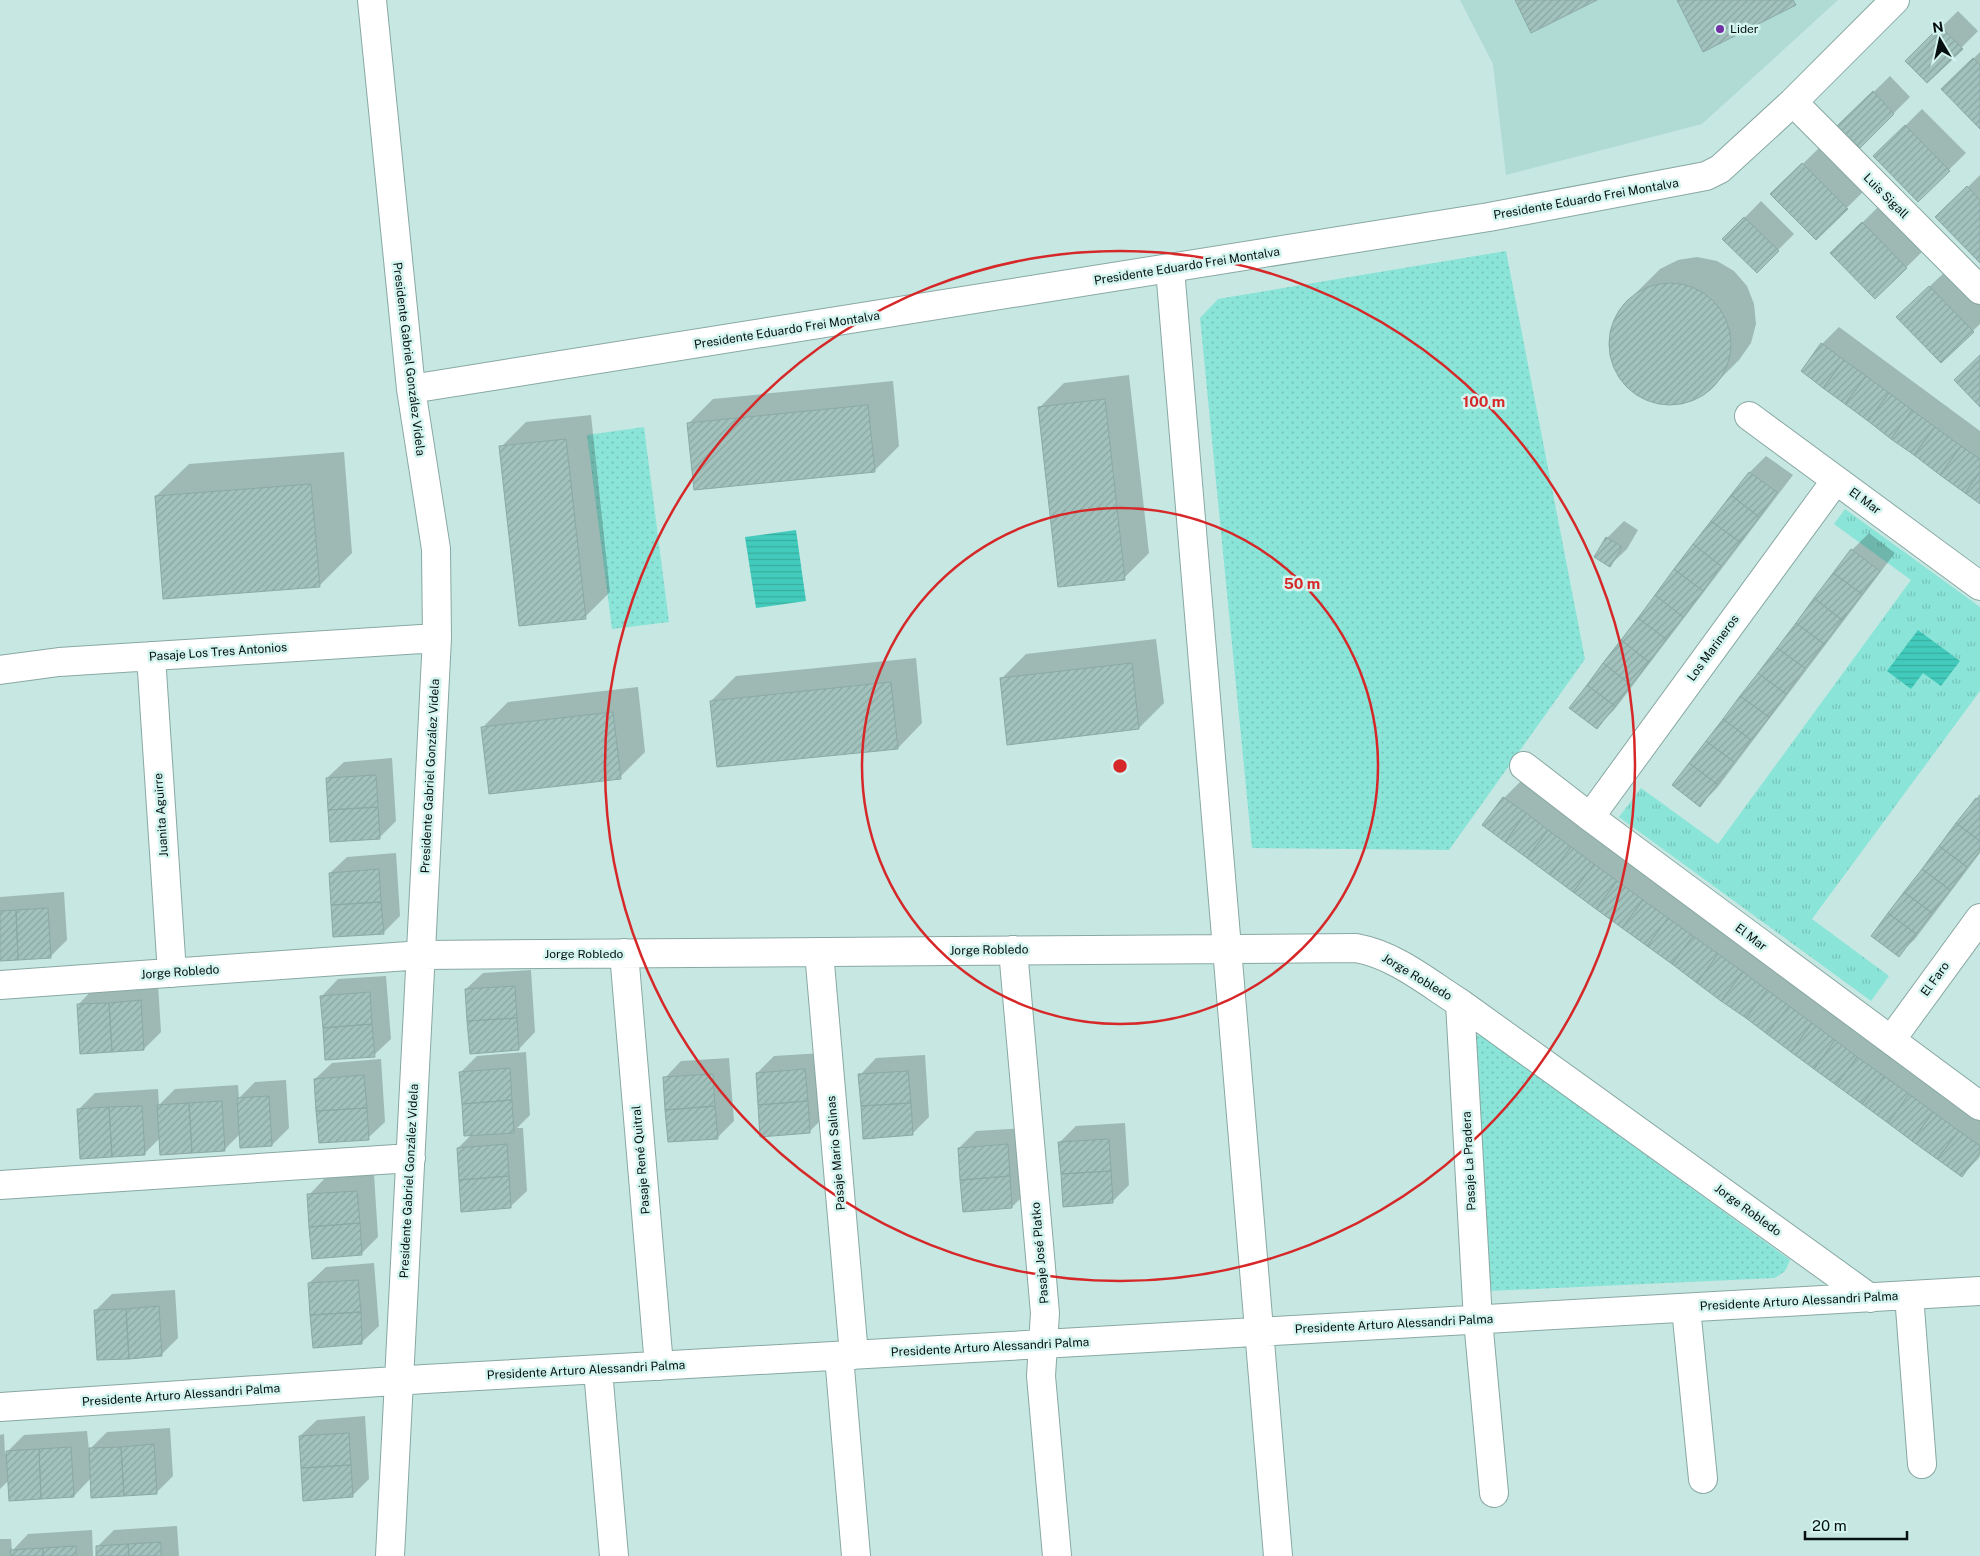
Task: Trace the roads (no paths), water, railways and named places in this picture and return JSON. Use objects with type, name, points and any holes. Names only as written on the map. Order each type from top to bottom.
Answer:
[{"type":"street","name":"Presidente Gabriel González Videla","points":[[372,0],[411,390],[436,549],[437,638],[390,1556]]},
{"type":"street","name":"Presidente Eduardo Frei Montalva","points":[[411,390],[1489,217],[1706,176],[1720,169],[1793,102],[1894,0]]},
{"type":"street","name":"Luis Sigall","points":[[1793,102],[1980,290]]},
{"type":"street","points":[[1170,269],[1278,1556]]},
{"type":"street","name":"El Mar","points":[[1750,416],[1980,586]]},
{"type":"street","name":"Los Marineros","points":[[1590,817],[1836,480]]},
{"type":"street","name":"Pasaje Los Tres Antonios","points":[[0,670],[59,662],[437,638]]},
{"type":"street","name":"Juanita Aguirre","points":[[151,656],[172,973]]},
{"type":"street","name":"El Mar","points":[[1524,766],[1980,1106]]},
{"type":"street","name":"El Faro","points":[[1891,1040],[1980,918]]},
{"type":"street","name":"Jorge Robledo","points":[[0,986],[422,955],[1356,948],[1372,951],[1392,959],[1460,1003],[1870,1298]]},
{"type":"street","name":"Pasaje José Platko","points":[[1013,950],[1045,1313],[1041,1376],[1057,1556]]},
{"type":"street","name":"Pasaje Mario Salinas","points":[[819,952],[846,1356],[856,1556]]},
{"type":"street","name":"Pasaje René Quitral","points":[[624,953],[659,1366]]},
{"type":"street","name":"Pasaje La Pradera","points":[[1460,1003],[1478,1320],[1494,1493]]},
{"type":"street","points":[[0,1185],[410,1158]]},
{"type":"street","name":"Presidente Arturo Alessandri Palma","points":[[0,1407],[399,1381],[1980,1291]]},
{"type":"street","points":[[1909,1295],[1922,1464]]},
{"type":"street","points":[[1686,1308],[1703,1479]]},
{"type":"street","points":[[598,1370],[614,1556]]},
{"type":"place","name":"Lider","points":[[1720,29]]}]
